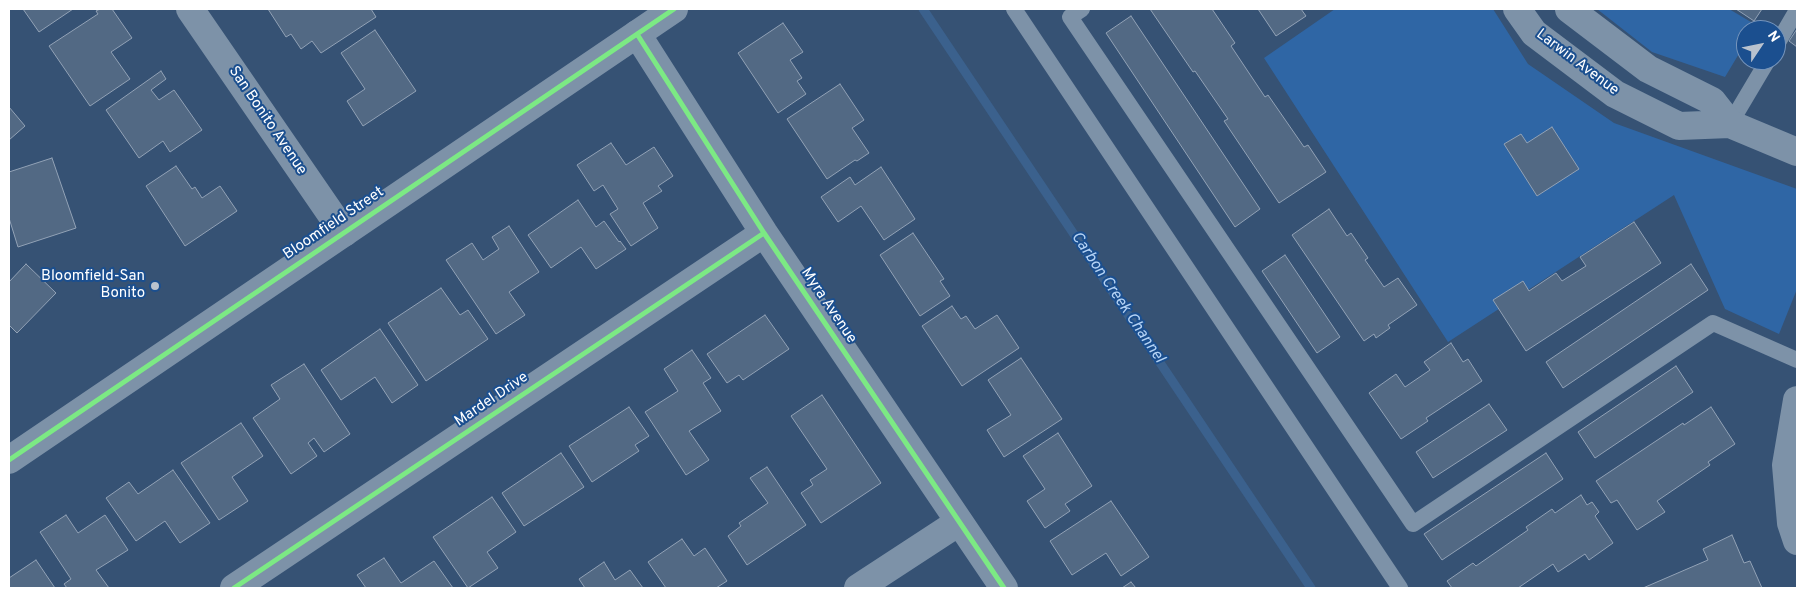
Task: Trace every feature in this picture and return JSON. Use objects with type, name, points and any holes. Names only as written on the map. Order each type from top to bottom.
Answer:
[{"type":"street","name":"San Bonito Avenue","points":[[190,9],[344,232]]},
{"type":"street","name":"Bloomfield Street","points":[[9,460],[674,9]]},
{"type":"street","name":"Larwin Avenue","points":[[1517,9],[1534,32],[1615,94],[1679,126],[1730,124],[1797,152]]},
{"type":"street","name":"Larwin Avenue","points":[[1569,9],[1648,69],[1712,101],[1730,124]]},
{"type":"street","name":"Myra Avenue","points":[[637,34],[764,233],[1004,588]]},
{"type":"street","name":"Mardel Drive","points":[[234,588],[764,233]]},
{"type":"street","points":[[1797,400],[1786,465],[1790,523],[1797,541]]},
{"type":"street","points":[[858,588],[959,522]]},
{"type":"lane","points":[[1014,9],[1400,588]]},
{"type":"lane","points":[[1082,9],[1070,17],[1413,524],[1713,323],[1797,360]]},
{"type":"lane","points":[[1786,29],[1797,10]]},
{"type":"lane","points":[[1730,124],[1762,70]]},
{"type":"shaded area","points":[[1335,9],[1493,9],[1528,64],[1614,123],[1797,189],[1797,289],[1779,334],[1725,309],[1674,195],[1448,342],[1264,58]]},
{"type":"shaded area","points":[[1597,9],[1729,9],[1748,20],[1736,20],[1736,59],[1725,77],[1652,52]]},
{"type":"building","points":[[23,9],[73,9],[39,32]]},
{"type":"building","points":[[112,9],[132,38],[111,52],[130,79],[90,106],[49,46],[98,14],[96,11]]},
{"type":"building","points":[[268,9],[371,9],[376,17],[321,53],[312,41],[301,49],[291,34],[286,37]]},
{"type":"building","points":[[1150,9],[1212,9],[1235,43],[1231,46],[1265,97],[1268,95],[1304,147],[1308,145],[1326,172],[1279,203],[1224,121],[1228,119]]},
{"type":"building","points":[[1258,9],[1301,9],[1306,16],[1276,36]]},
{"type":"building","points":[[1736,9],[1762,9],[1755,20]]},
{"type":"building","points":[[1131,16],[1260,209],[1235,227],[1106,33]]},
{"type":"building","points":[[783,23],[803,52],[790,60],[802,78],[797,81],[806,94],[778,113],[738,53]]},
{"type":"building","points":[[1797,29],[1797,47],[1789,41]]},
{"type":"building","points":[[375,30],[416,91],[363,126],[347,101],[365,89],[341,53]]},
{"type":"building","points":[[161,71],[166,79],[151,90],[159,100],[174,90],[202,130],[170,152],[163,141],[139,158],[106,110]]},
{"type":"building","points":[[840,84],[864,120],[852,128],[869,153],[827,179],[787,119]]},
{"type":"building","points":[[9,107],[25,126],[9,140]]},
{"type":"building","points":[[1552,127],[1579,169],[1537,196],[1504,144],[1521,134],[1527,143]]},
{"type":"building","points":[[611,143],[626,165],[654,147],[673,176],[658,186],[662,191],[643,203],[658,228],[631,246],[610,214],[618,209],[603,185],[594,191],[577,165]]},
{"type":"building","points":[[52,158],[76,228],[18,247],[9,218],[9,172]]},
{"type":"building","points":[[176,166],[192,189],[195,187],[202,198],[220,186],[237,211],[185,246],[146,186]]},
{"type":"building","points":[[881,167],[915,219],[884,240],[861,206],[838,222],[821,197],[850,177],[855,185]]},
{"type":"building","points":[[578,200],[596,227],[604,221],[626,249],[596,269],[581,247],[551,268],[528,235]]},
{"type":"building","points":[[1329,209],[1347,236],[1351,233],[1368,258],[1365,260],[1384,287],[1398,278],[1417,305],[1388,325],[1390,328],[1376,338],[1374,334],[1364,341],[1292,235]]},
{"type":"building","points":[[1634,222],[1661,263],[1526,351],[1493,300],[1523,281],[1529,291],[1556,273],[1562,281],[1586,266],[1580,257]]},
{"type":"building","points":[[509,226],[539,272],[509,292],[525,315],[496,334],[446,260],[472,243],[483,260],[499,249],[492,237]]},
{"type":"building","points":[[913,233],[944,279],[940,281],[950,296],[920,316],[880,255]]},
{"type":"building","points":[[1285,255],[1340,337],[1317,353],[1262,271]]},
{"type":"building","points":[[26,264],[56,293],[17,333],[9,325],[9,282]]},
{"type":"building","points":[[1691,264],[1708,290],[1563,388],[1546,362]]},
{"type":"building","points":[[441,288],[460,315],[468,310],[488,339],[426,381],[388,323]]},
{"type":"building","points":[[952,306],[961,319],[966,316],[975,329],[997,315],[1019,348],[962,386],[922,326]]},
{"type":"building","points":[[765,315],[789,349],[743,380],[739,375],[727,383],[707,354]]},
{"type":"building","points":[[380,329],[418,385],[392,403],[375,377],[341,400],[321,370]]},
{"type":"building","points":[[1451,343],[1463,362],[1468,359],[1482,381],[1426,418],[1428,421],[1401,439],[1369,393],[1396,374],[1405,387],[1430,370],[1424,362]]},
{"type":"building","points":[[692,350],[711,378],[703,383],[721,411],[689,431],[709,460],[686,475],[645,412],[678,391],[664,369]]},
{"type":"building","points":[[1021,358],[1062,419],[1004,457],[987,430],[1011,415],[988,380]]},
{"type":"building","points":[[304,364],[350,434],[324,452],[314,438],[308,443],[317,456],[291,474],[253,418],[280,399],[271,385]]},
{"type":"building","points":[[1676,366],[1693,392],[1595,458],[1578,432]]},
{"type":"building","points":[[822,395],[881,483],[821,523],[801,493],[813,485],[810,480],[827,469],[791,416]]},
{"type":"building","points":[[1489,404],[1507,430],[1433,478],[1416,452]]},
{"type":"building","points":[[629,407],[649,436],[635,445],[639,451],[592,482],[569,446]]},
{"type":"building","points":[[1711,407],[1735,444],[1708,462],[1710,465],[1657,501],[1665,512],[1637,530],[1617,500],[1611,503],[1596,481],[1683,423],[1684,425]]},
{"type":"building","points":[[241,423],[263,456],[232,477],[248,501],[219,520],[181,463]]},
{"type":"building","points":[[1058,433],[1092,486],[1065,504],[1070,511],[1045,528],[1027,501],[1045,489],[1023,456]]},
{"type":"building","points":[[561,453],[584,487],[524,526],[502,493]]},
{"type":"building","points":[[1546,453],[1563,479],[1442,560],[1424,534]]},
{"type":"building","points":[[767,467],[806,525],[747,565],[728,536],[741,526],[739,523],[768,503],[750,478]]},
{"type":"building","points":[[173,470],[210,523],[180,543],[165,521],[136,541],[106,498],[129,482],[138,494]]},
{"type":"building","points":[[1581,495],[1587,505],[1592,502],[1599,512],[1595,516],[1613,543],[1589,560],[1585,554],[1558,572],[1553,564],[1518,588],[1452,588],[1447,581],[1473,563],[1476,566],[1528,530],[1526,527],[1552,509],[1555,513]]},
{"type":"building","points":[[492,497],[516,532],[487,552],[498,568],[468,588],[433,537]]},
{"type":"building","points":[[1111,501],[1149,557],[1121,576],[1106,553],[1072,575],[1050,541]]},
{"type":"building","points":[[66,515],[78,533],[105,515],[128,550],[96,570],[109,588],[67,588],[64,584],[71,579],[40,532]]},
{"type":"building","points":[[1732,535],[1744,563],[1750,561],[1762,588],[1643,588],[1708,560],[1703,549]]},
{"type":"building","points":[[682,539],[694,556],[705,548],[727,581],[716,588],[666,588],[648,562]]},
{"type":"building","points":[[384,558],[401,583],[434,561],[453,588],[366,588],[357,575]]},
{"type":"building","points":[[36,560],[55,588],[9,588],[9,578]]},
{"type":"building","points":[[604,562],[615,580],[630,570],[643,588],[585,588],[579,579]]},
{"type":"building","points":[[1131,582],[1136,588],[1122,588]]},
{"type":"waterway","name":"Carbon Creek Channel","points":[[923,9],[1311,588]]},
{"type":"cycle path","points":[[9,460],[674,9]]},
{"type":"cycle path","points":[[637,34],[764,233],[1004,588]]},
{"type":"cycle path","points":[[234,588],[764,233]]},
{"type":"place","name":"Bloomfield-San Bonito","points":[[155,286]]}]
